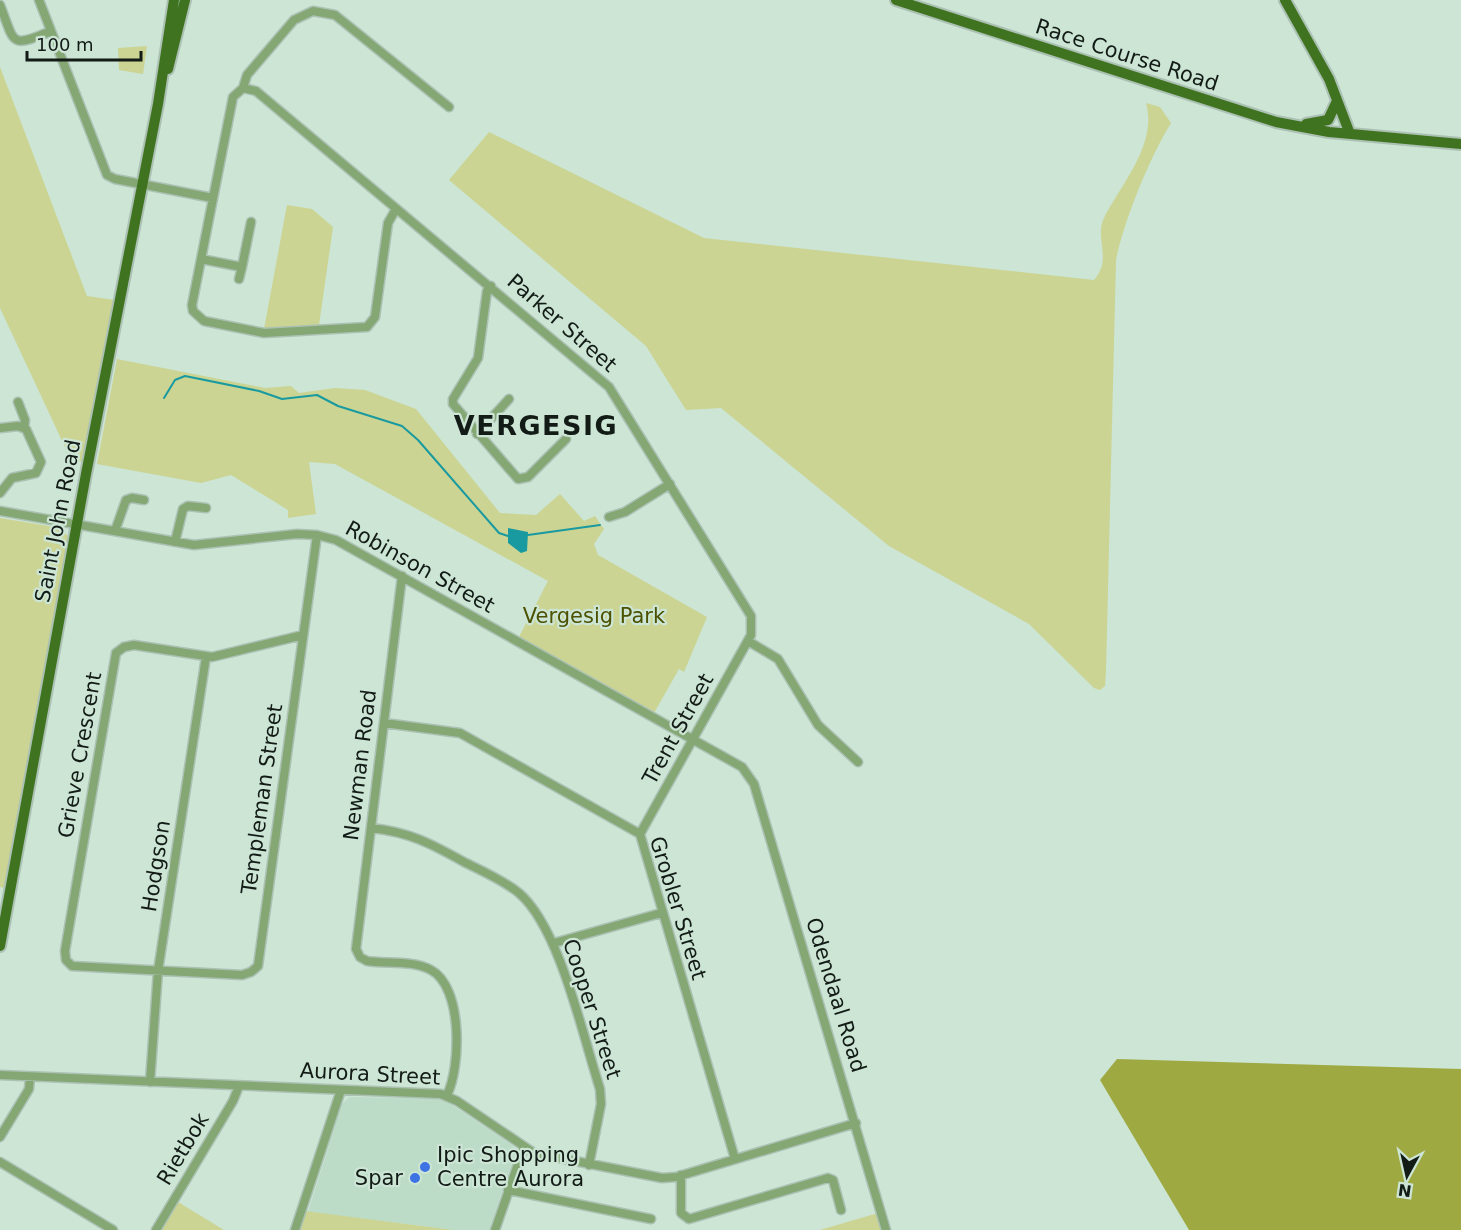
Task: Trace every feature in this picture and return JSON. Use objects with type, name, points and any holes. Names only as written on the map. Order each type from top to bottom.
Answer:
[{"type":"main road","name":"Saint John Road","points":[[0,946],[77,524],[158,104],[174,0]]},
{"type":"main road","name":"Saint John Road","points":[[158,104],[185,0]]},
{"type":"main road","name":"Race Course Road","points":[[896,0],[1288,125],[1350,134],[1461,144]]},
{"type":"main road","points":[[1286,0],[1329,80],[1350,134]]},
{"type":"main road","points":[[1288,125],[1325,122],[1333,113],[1337,100]]},
{"type":"street","points":[[39,0],[105,172],[112,178],[213,198]]},
{"type":"street","points":[[0,5],[13,38],[17,42],[24,42],[51,31]]},
{"type":"street","points":[[396,209],[388,224],[375,317],[364,328],[342,327],[264,333],[200,319],[193,311],[192,304],[232,100],[236,92],[243,88],[247,75],[294,20],[308,12],[319,11],[340,18],[449,108]]},
{"type":"street","name":"Parker Street","points":[[243,88],[256,91],[609,387],[751,616],[753,628],[748,641]]},
{"type":"street","points":[[239,279],[251,222]]},
{"type":"street","points":[[201,259],[242,267]]},
{"type":"street","points":[[491,286],[487,291],[475,362],[453,402],[512,476],[521,480],[528,477],[566,439]]},
{"type":"street","points":[[477,434],[509,399]]},
{"type":"street","points":[[0,493],[9,480],[33,474],[40,468],[40,458],[24,428],[24,416],[18,402]]},
{"type":"street","points":[[0,428],[24,428]]},
{"type":"street","points":[[609,517],[625,512],[670,484]]},
{"type":"street","points":[[115,531],[126,500],[132,498],[144,500]]},
{"type":"street","points":[[175,542],[183,509],[188,506],[206,508]]},
{"type":"street","name":"Robinson Street","points":[[0,511],[203,545],[297,534],[316,535],[343,543],[748,771]]},
{"type":"street","name":"Templeman Street","points":[[158,971],[245,975],[258,966],[316,535]]},
{"type":"street","name":"Newman Road","points":[[402,576],[356,946],[360,957],[370,962],[421,966],[435,972],[445,983],[458,1029],[447,1095]]},
{"type":"street","name":"Grieve Crescent","points":[[158,971],[75,968],[66,960],[65,951],[116,653],[124,647],[134,645],[206,657],[237,652],[303,635]]},
{"type":"street","points":[[748,641],[778,658],[818,725],[858,762]]},
{"type":"street","name":"Trent Street","points":[[640,834],[748,641]]},
{"type":"street","name":"Hodgson","points":[[150,1082],[158,971],[206,657]]},
{"type":"street","name":"Grobler Street","points":[[384,723],[460,733],[640,834],[661,913],[735,1159]]},
{"type":"street","name":"Odendaal Road","points":[[748,771],[754,784],[856,1123],[886,1230]]},
{"type":"street","name":"Cooper Street","points":[[371,828],[396,831],[421,838],[513,889],[532,907],[554,944],[601,1094],[589,1165]]},
{"type":"street","points":[[554,944],[661,913]]},
{"type":"street","name":"Aurora Street","points":[[0,1075],[447,1095],[524,1147],[542,1155],[655,1177],[681,1175],[856,1123]]},
{"type":"street","points":[[0,1137],[28,1089],[30,1077]]},
{"type":"street","name":"Rietbok","points":[[156,1230],[233,1101],[239,1086]]},
{"type":"street","points":[[295,1230],[341,1090]]},
{"type":"street","points":[[495,1230],[524,1147]]},
{"type":"street","points":[[0,1162],[113,1230]]},
{"type":"street","points":[[681,1175],[681,1212],[689,1219],[828,1178],[833,1180],[841,1210]]},
{"type":"street","points":[[508,1190],[651,1219]]},
{"type":"shaded area","points":[[350,1097],[443,1099],[513,1146],[515,1154],[489,1230],[453,1230],[308,1212],[342,1104]]},
{"type":"green space","points":[[147,46],[143,74],[119,70],[118,48]]},
{"type":"green space","points":[[0,67],[87,296],[115,300],[84,462],[71,460],[0,308]]},
{"type":"green space","points":[[1146,103],[1160,107],[1171,123],[1139,189],[1125,226],[1116,260],[1106,671],[1105,686],[1100,690],[1094,688],[1029,624],[889,546],[721,408],[686,410],[646,346],[449,180],[489,132],[704,238],[1094,280],[1102,264],[1101,226],[1136,163],[1147,133]]},
{"type":"green space","points":[[287,205],[312,209],[333,227],[319,325],[264,329]]},
{"type":"green space","name":"Vergesig Park","points":[[117,359],[265,388],[291,386],[299,393],[335,388],[365,390],[416,409],[500,513],[536,515],[560,494],[584,521],[595,516],[604,529],[594,544],[598,555],[707,617],[684,672],[679,669],[654,713],[519,637],[548,581],[335,464],[309,462],[316,514],[288,518],[288,510],[231,475],[201,483],[97,464]]},
{"type":"green space","points":[[0,518],[61,528],[70,539],[5,888],[0,887]]},
{"type":"green space","points":[[1117,1059],[1461,1069],[1461,1230],[1189,1230],[1100,1080]]},
{"type":"green space","points":[[178,1202],[224,1230],[161,1230]]},
{"type":"green space","points":[[305,1211],[453,1230],[299,1230]]},
{"type":"green space","points":[[878,1213],[881,1230],[820,1230]]},
{"type":"water","points":[[508,528],[528,532],[527,551],[521,553],[508,543]]},
{"type":"waterway","points":[[164,398],[175,380],[185,376],[259,391],[282,399],[317,395],[338,406],[402,426],[418,440],[499,533],[508,536]]},
{"type":"waterway","points":[[528,535],[600,525]]},
{"type":"place","name":"Ipic Shopping Centre Aurora","points":[[425,1167]]},
{"type":"place","name":"Spar","points":[[415,1178]]},
{"type":"district","name":"VERGESIG","points":[[536,425]]}]
